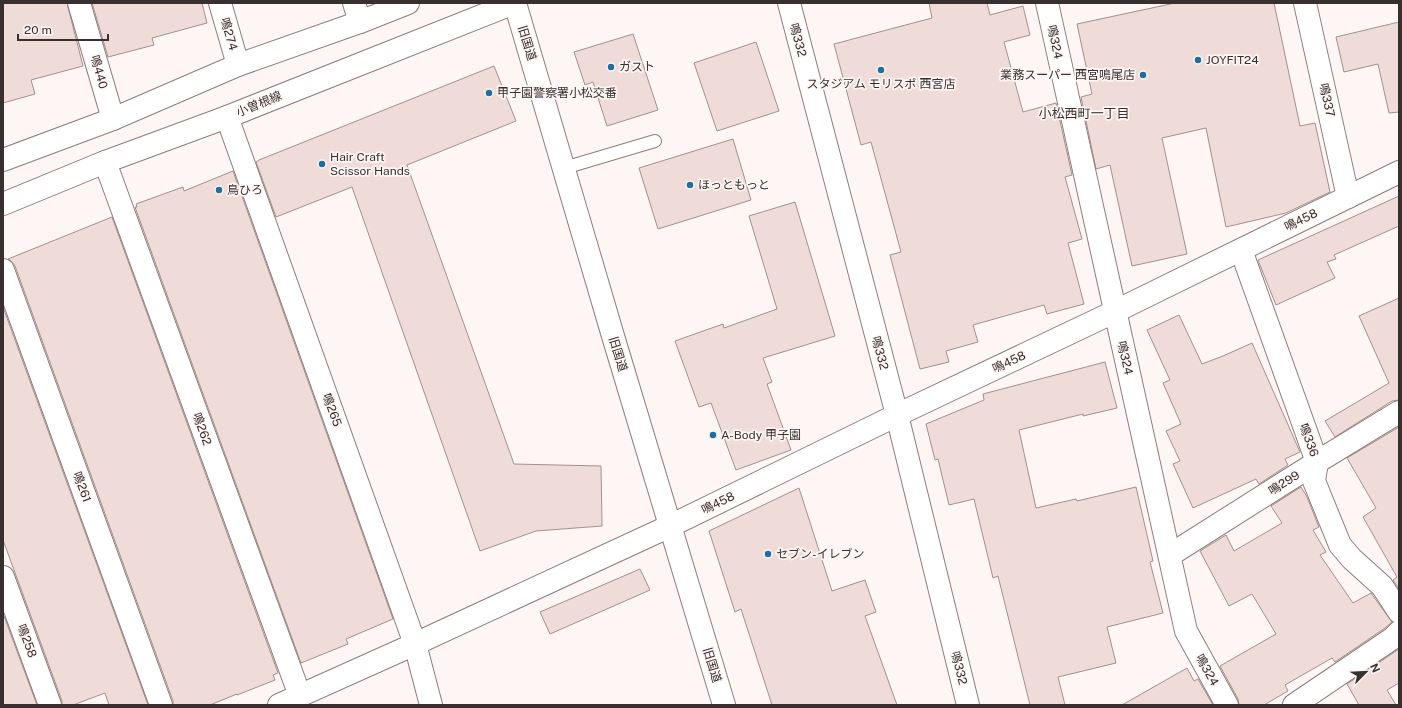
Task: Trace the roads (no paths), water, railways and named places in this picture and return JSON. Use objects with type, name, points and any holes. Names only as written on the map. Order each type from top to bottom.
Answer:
[{"type":"street","name":"鳴440","points":[[79,3],[113,119]]},
{"type":"street","name":"鳴274","points":[[220,3],[238,66]]},
{"type":"street","points":[[3,160],[113,119],[357,13],[408,3]]},
{"type":"street","name":"小曽根線","points":[[3,204],[105,162],[227,117],[514,3]]},
{"type":"street","name":"旧国道","points":[[514,3],[724,705]]},
{"type":"street","name":"鳴332","points":[[788,3],[897,416],[968,705]]},
{"type":"street","name":"鳴324","points":[[1047,3],[1114,312],[1186,630],[1226,705]]},
{"type":"street","name":"鳴337","points":[[1305,3],[1348,197]]},
{"type":"street","name":"鳴265","points":[[227,117],[415,644],[431,705]]},
{"type":"street","name":"鳴262","points":[[105,162],[287,702]]},
{"type":"street","name":"鳴458","points":[[287,702],[670,526],[1114,312],[1399,172]]},
{"type":"street","name":"鳴336","points":[[1241,250],[1317,462],[1314,481],[1340,545],[1352,559],[1382,586],[1399,612]]},
{"type":"street","name":"鳴261","points":[[3,270],[161,705]]},
{"type":"street","name":"鳴299","points":[[1170,555],[1399,412]]},
{"type":"street","name":"鳴258","points":[[3,577],[50,705]]},
{"type":"street","points":[[1294,705],[1393,638],[1399,632]]},
{"type":"lane","points":[[564,168],[655,141]]},
{"type":"place","name":"JOYFIT24","points":[[1198,60]]},
{"type":"place","name":"ガスト","points":[[611,67]]},
{"type":"place","name":"スタジアム モリスポ 西宮店","points":[[881,70]]},
{"type":"place","name":"業務スーパー 西宮鳴尾店","points":[[1143,75]]},
{"type":"place","name":"甲子園警察署小松交番","points":[[489,93]]},
{"type":"place","name":"Hair Craft Scissor Hands","points":[[322,164]]},
{"type":"place","name":"ほっともっと","points":[[690,185]]},
{"type":"place","name":"鳥ひろ","points":[[219,190]]},
{"type":"place","name":"A-Body 甲子園","points":[[713,435]]},
{"type":"place","name":"セブン-イレブン","points":[[768,554]]},
{"type":"district","name":"小松西町一丁目","points":[[1084,113]]}]
